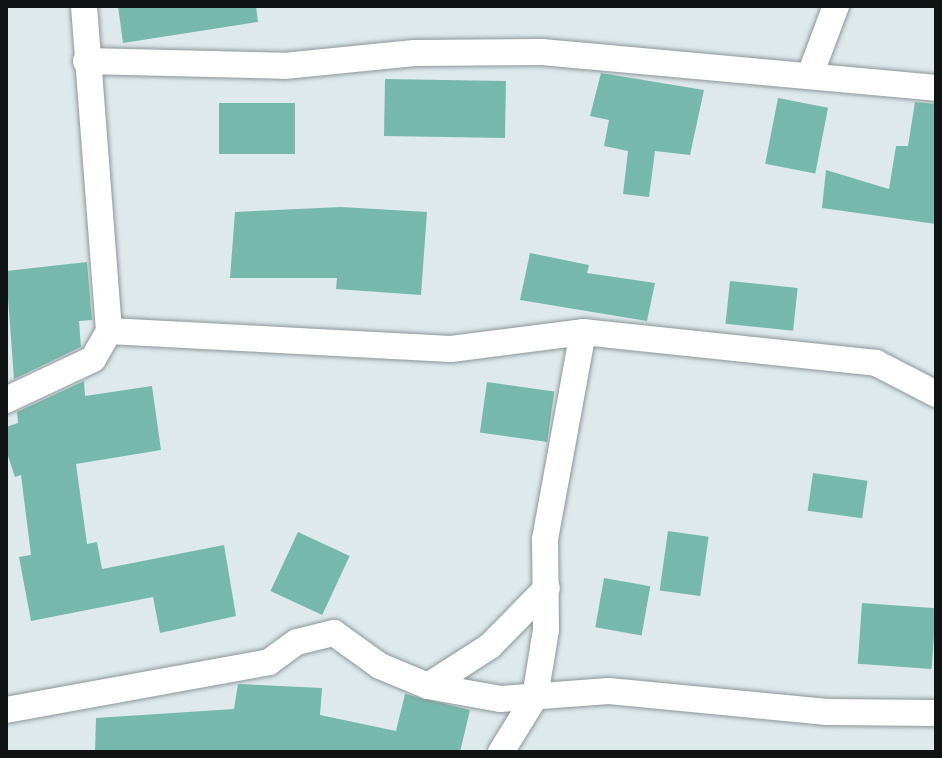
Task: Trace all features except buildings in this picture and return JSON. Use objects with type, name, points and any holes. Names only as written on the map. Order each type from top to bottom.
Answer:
[{"type":"street","points":[[6,400],[93,359],[109,331],[84,6]]},
{"type":"street","points":[[810,75],[836,6]]},
{"type":"street","points":[[86,61],[284,66],[414,53],[542,52],[936,88]]},
{"type":"street","points":[[109,331],[451,349],[583,332],[876,363],[936,394]]},
{"type":"street","points":[[501,752],[535,697],[547,588],[545,539],[583,332]]},
{"type":"street","points":[[428,686],[490,646],[547,588]]},
{"type":"street","points":[[6,710],[269,662],[297,642],[334,633],[380,666],[428,686],[535,697],[609,691],[827,712],[936,713]]}]
